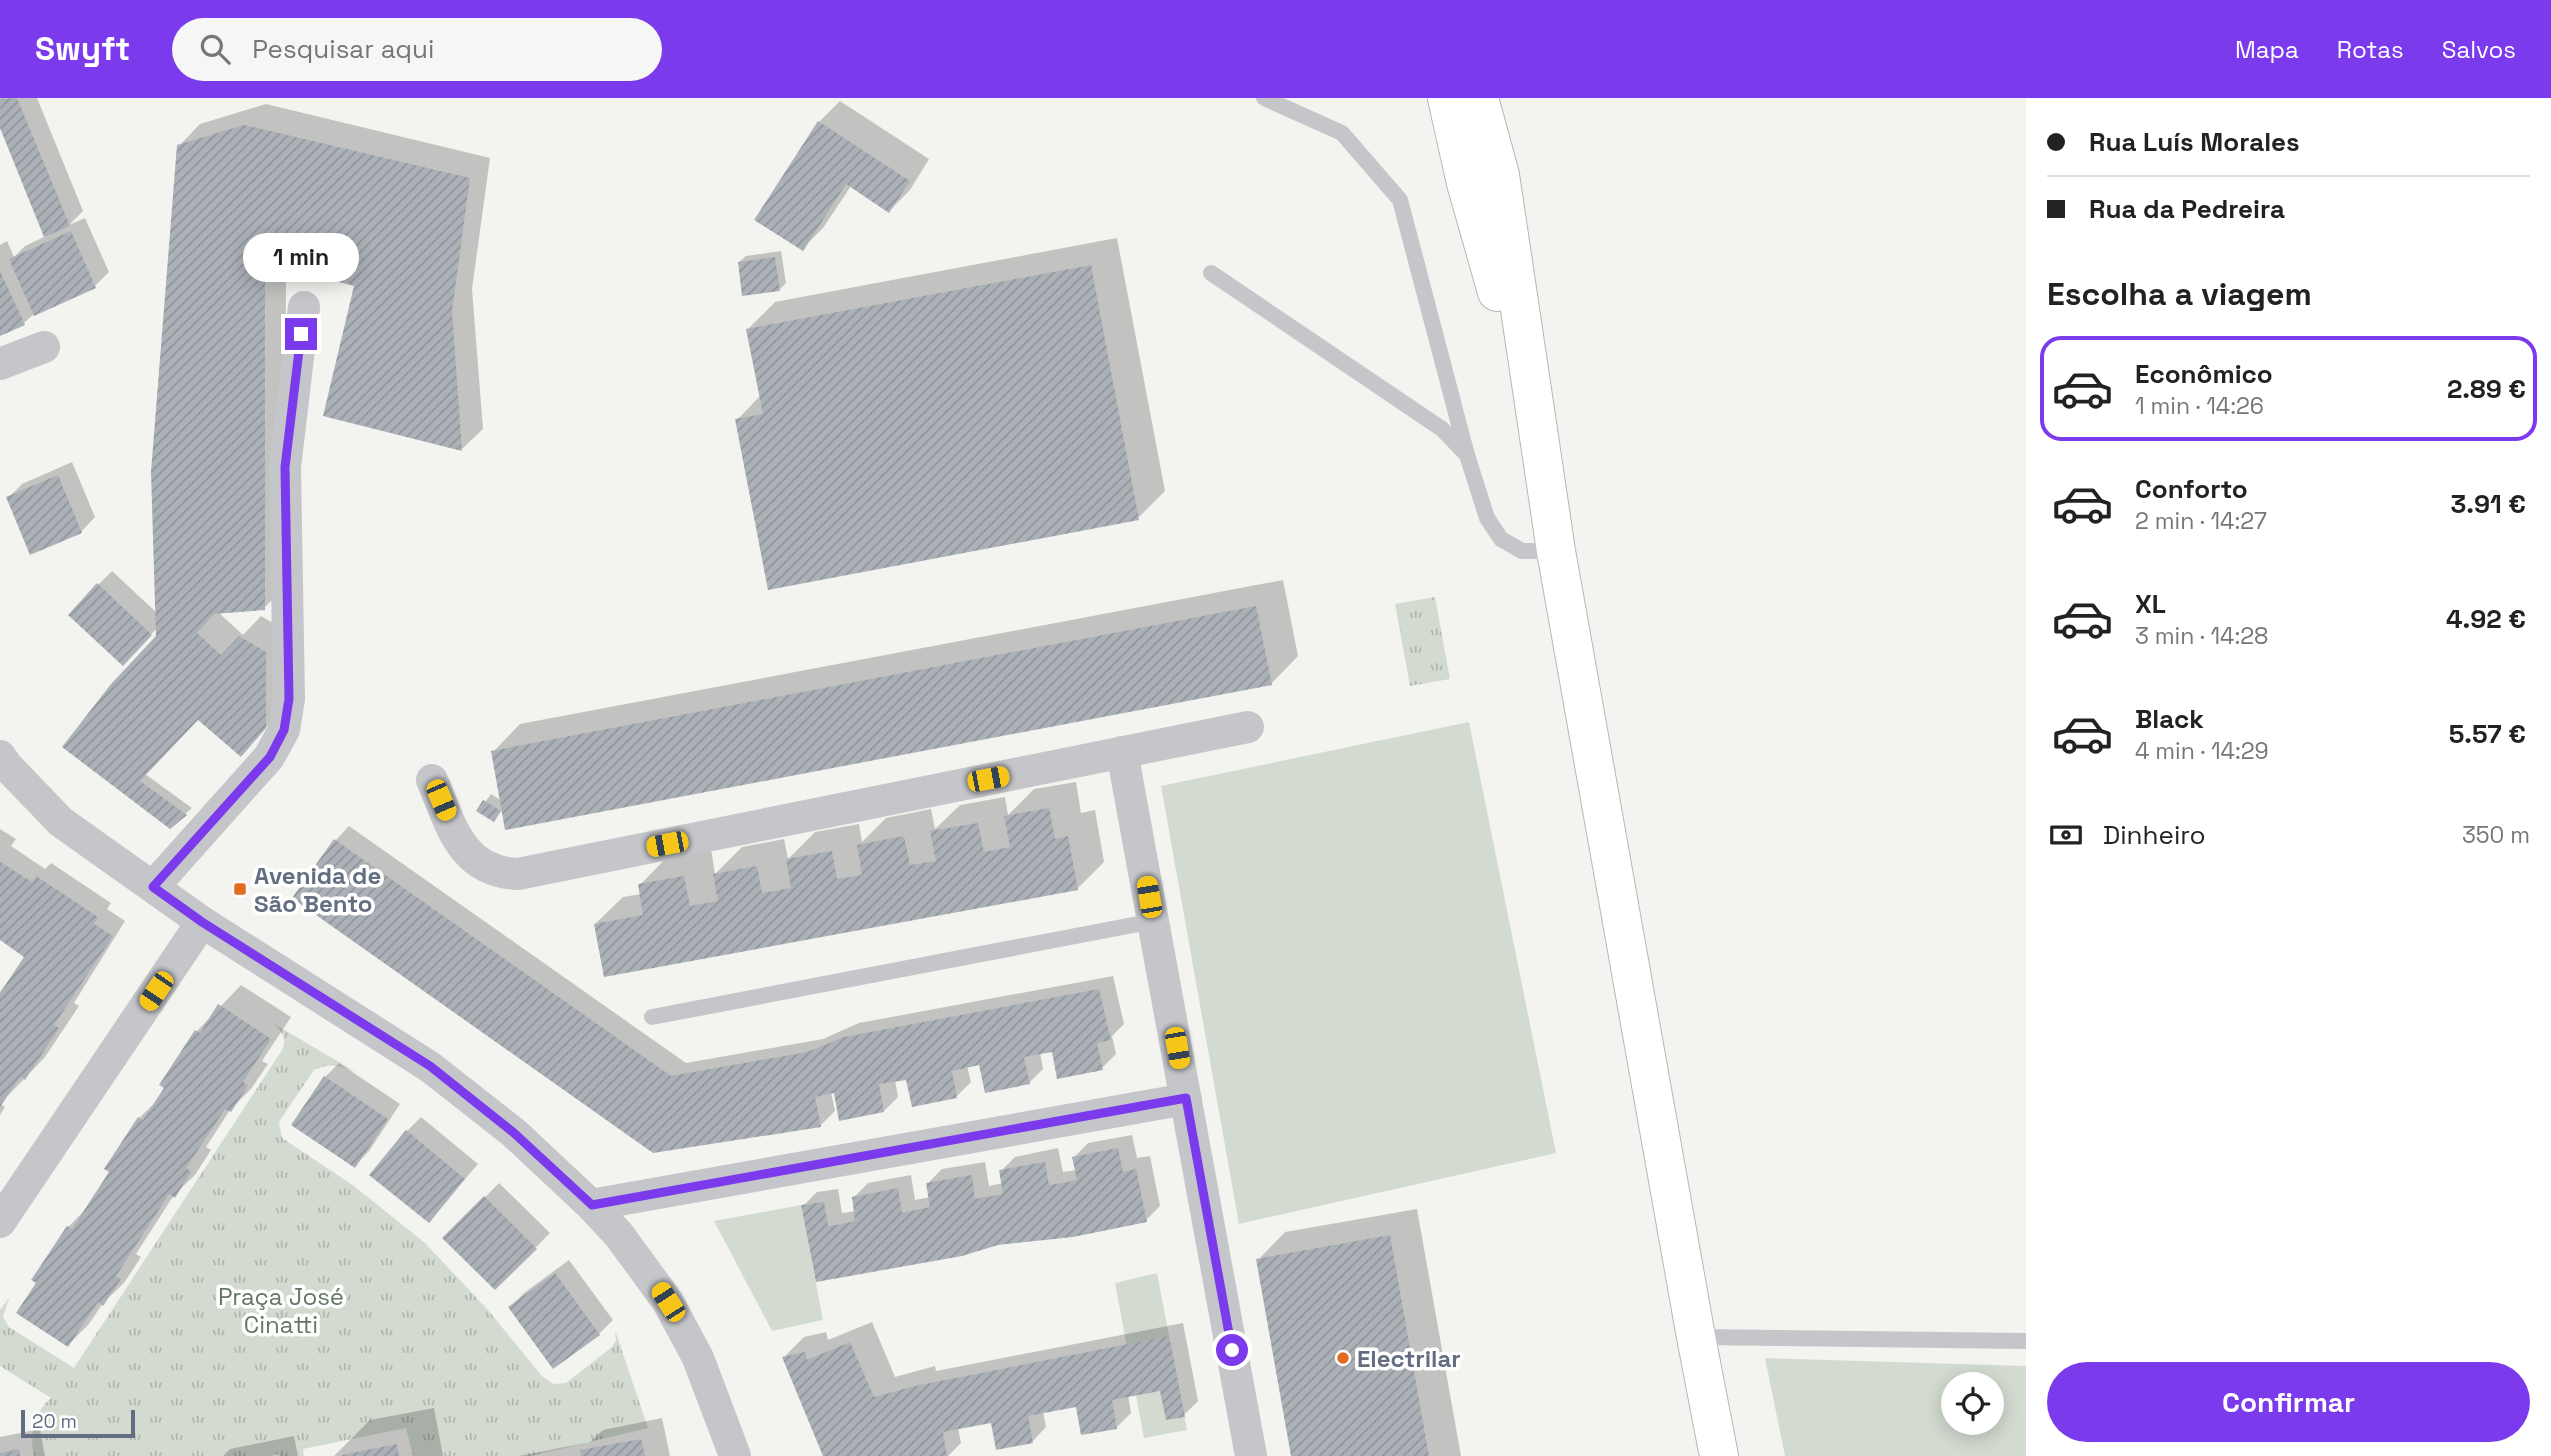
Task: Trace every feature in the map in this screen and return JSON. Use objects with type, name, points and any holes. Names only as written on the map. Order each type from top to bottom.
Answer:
[{"type":"main road","points":[[1447,98],[1466,183],[1534,417]]},
{"type":"main road","points":[[1479,98],[1500,175],[1556,551],[1719,1456]]},
{"type":"street","points":[[153,887],[258,772],[284,730],[289,699],[285,467],[304,307]]},
{"type":"street","points":[[0,364],[44,347]]},
{"type":"street","points":[[432,780],[458,840],[469,854],[485,867],[502,873],[518,874],[1248,727]]},
{"type":"street","points":[[1122,752],[1251,1456]]},
{"type":"street","points":[[0,755],[7,766],[61,822],[202,922],[430,1066],[514,1133],[592,1205],[620,1235],[668,1302],[698,1358],[735,1456]]},
{"type":"street","points":[[0,1222],[202,922]]},
{"type":"street","points":[[592,1205],[1186,1098]]},
{"type":"lane","points":[[1264,98],[1342,133],[1400,200],[1467,455],[1487,519],[1502,540],[1522,551],[1556,551]]},
{"type":"lane","points":[[1211,273],[1441,429],[1467,455]]},
{"type":"lane","points":[[652,1017],[1154,921]]},
{"type":"lane","points":[[1696,1337],[2026,1341]]},
{"type":"green space","points":[[1435,597],[1450,679],[1410,686],[1395,604]]},
{"type":"green space","points":[[1469,722],[1556,1153],[1239,1224],[1161,786]]},
{"type":"green space","name":"Praça José Cinatti","points":[[273,1023],[359,1074],[337,1066],[314,1070],[279,1122],[282,1138],[354,1186],[425,1243],[488,1310],[542,1376],[553,1384],[566,1383],[612,1347],[616,1341],[615,1330],[648,1428],[531,1456],[413,1456],[406,1428],[303,1449],[304,1456],[34,1456],[34,1424],[40,1410],[51,1398],[0,1366],[0,1310],[9,1298],[3,1317],[9,1327],[74,1368],[282,1050],[283,1035]]},
{"type":"green space","points":[[801,1205],[823,1320],[772,1331],[714,1221]]},
{"type":"green space","points":[[1157,1273],[1187,1430],[1144,1438],[1115,1283]]},
{"type":"green space","points":[[1765,1358],[2026,1366],[2026,1456],[1785,1456]]},
{"type":"building","points":[[17,98],[70,226],[44,237],[0,128],[0,99]]},
{"type":"building","points":[[818,121],[910,181],[889,213],[846,184],[803,251],[754,220]]},
{"type":"building","points":[[244,125],[470,178],[452,311],[462,451],[323,416],[354,286],[265,262],[265,610],[214,614],[197,633],[221,655],[239,636],[266,652],[266,728],[241,757],[198,720],[140,781],[187,815],[170,829],[62,747],[111,684],[156,636],[151,472],[177,145]]},
{"type":"building","points":[[71,231],[96,288],[34,316],[9,259]]},
{"type":"building","points":[[775,257],[780,291],[742,296],[738,262]]},
{"type":"building","points":[[1091,265],[1139,520],[768,590],[735,419],[763,414],[746,329]]},
{"type":"building","points":[[0,271],[25,325],[0,336]]},
{"type":"building","points":[[58,475],[82,533],[30,555],[6,497]]},
{"type":"building","points":[[97,583],[152,635],[123,666],[68,615]]},
{"type":"building","points":[[1256,606],[1272,685],[505,830],[491,751]]},
{"type":"building","points":[[483,800],[501,811],[494,822],[476,811]]},
{"type":"building","points":[[1049,808],[1055,839],[1068,836],[1078,890],[604,977],[594,924],[643,915],[638,884],[684,876],[690,906],[718,901],[713,874],[757,866],[762,893],[791,888],[786,859],[832,851],[837,879],[862,875],[857,845],[904,836],[910,865],[936,861],[930,831],[978,823],[984,852],[1010,847],[1004,816]]},
{"type":"building","points":[[334,839],[671,1076],[807,1052],[844,1037],[1099,989],[1111,1040],[1097,1043],[1103,1070],[1057,1079],[1052,1052],[1024,1057],[1030,1084],[985,1093],[979,1065],[952,1071],[957,1098],[912,1107],[906,1080],[879,1084],[884,1112],[839,1121],[834,1093],[815,1097],[821,1127],[653,1153],[292,898]]},
{"type":"building","points":[[0,862],[32,882],[36,876],[98,917],[94,924],[113,936],[54,1025],[59,1028],[25,1080],[20,1077],[0,1107],[0,993],[24,957],[0,940]]},
{"type":"building","points":[[218,1004],[271,1039],[243,1082],[248,1086],[231,1112],[225,1109],[186,1168],[191,1172],[175,1198],[169,1194],[116,1276],[121,1279],[103,1306],[98,1302],[68,1347],[16,1313],[36,1283],[31,1280],[67,1226],[72,1229],[109,1172],[104,1169],[138,1117],[143,1120],[164,1088],[159,1085],[195,1030],[200,1033]]},
{"type":"building","points":[[324,1076],[388,1119],[355,1168],[291,1125]]},
{"type":"building","points":[[406,1130],[465,1179],[429,1223],[369,1175]]},
{"type":"building","points":[[1118,1148],[1123,1172],[1136,1169],[1147,1222],[1073,1237],[998,1245],[962,1256],[816,1282],[801,1205],[824,1202],[828,1226],[842,1224],[855,1221],[852,1197],[898,1188],[902,1213],[930,1207],[926,1183],[972,1175],[975,1199],[1003,1194],[999,1170],[1045,1162],[1049,1185],[1063,1183],[1077,1180],[1072,1157]]},
{"type":"building","points":[[484,1196],[537,1249],[495,1290],[442,1238]]},
{"type":"building","name":"Electrilar","points":[[1390,1235],[1429,1456],[1291,1456],[1256,1259]]},
{"type":"building","points":[[555,1273],[600,1335],[553,1369],[508,1307]]},
{"type":"building","points":[[1169,1336],[1185,1417],[1166,1420],[1160,1391],[1112,1400],[1117,1429],[1081,1435],[1076,1407],[1028,1416],[1033,1443],[996,1450],[991,1423],[943,1432],[947,1456],[823,1456],[782,1357],[805,1352],[807,1360],[850,1342],[874,1397],[915,1386]]},
{"type":"building","points":[[641,1439],[645,1456],[581,1456],[580,1450]]},
{"type":"building","points":[[397,1444],[399,1456],[342,1456],[342,1455]]},
{"type":"building","points":[[19,1449],[20,1456],[0,1456],[0,1453]]},
{"type":"place","name":"Avenida de São Bento","points":[[240,889]]},
{"type":"place","name":"Electrilar","points":[[1343,1358]]},
{"type":"route","points":[[301,334],[285,467],[289,699],[284,730],[270,757],[258,772],[153,887],[202,922],[430,1066],[514,1133],[592,1205],[1186,1098],[1232,1350]]}]
